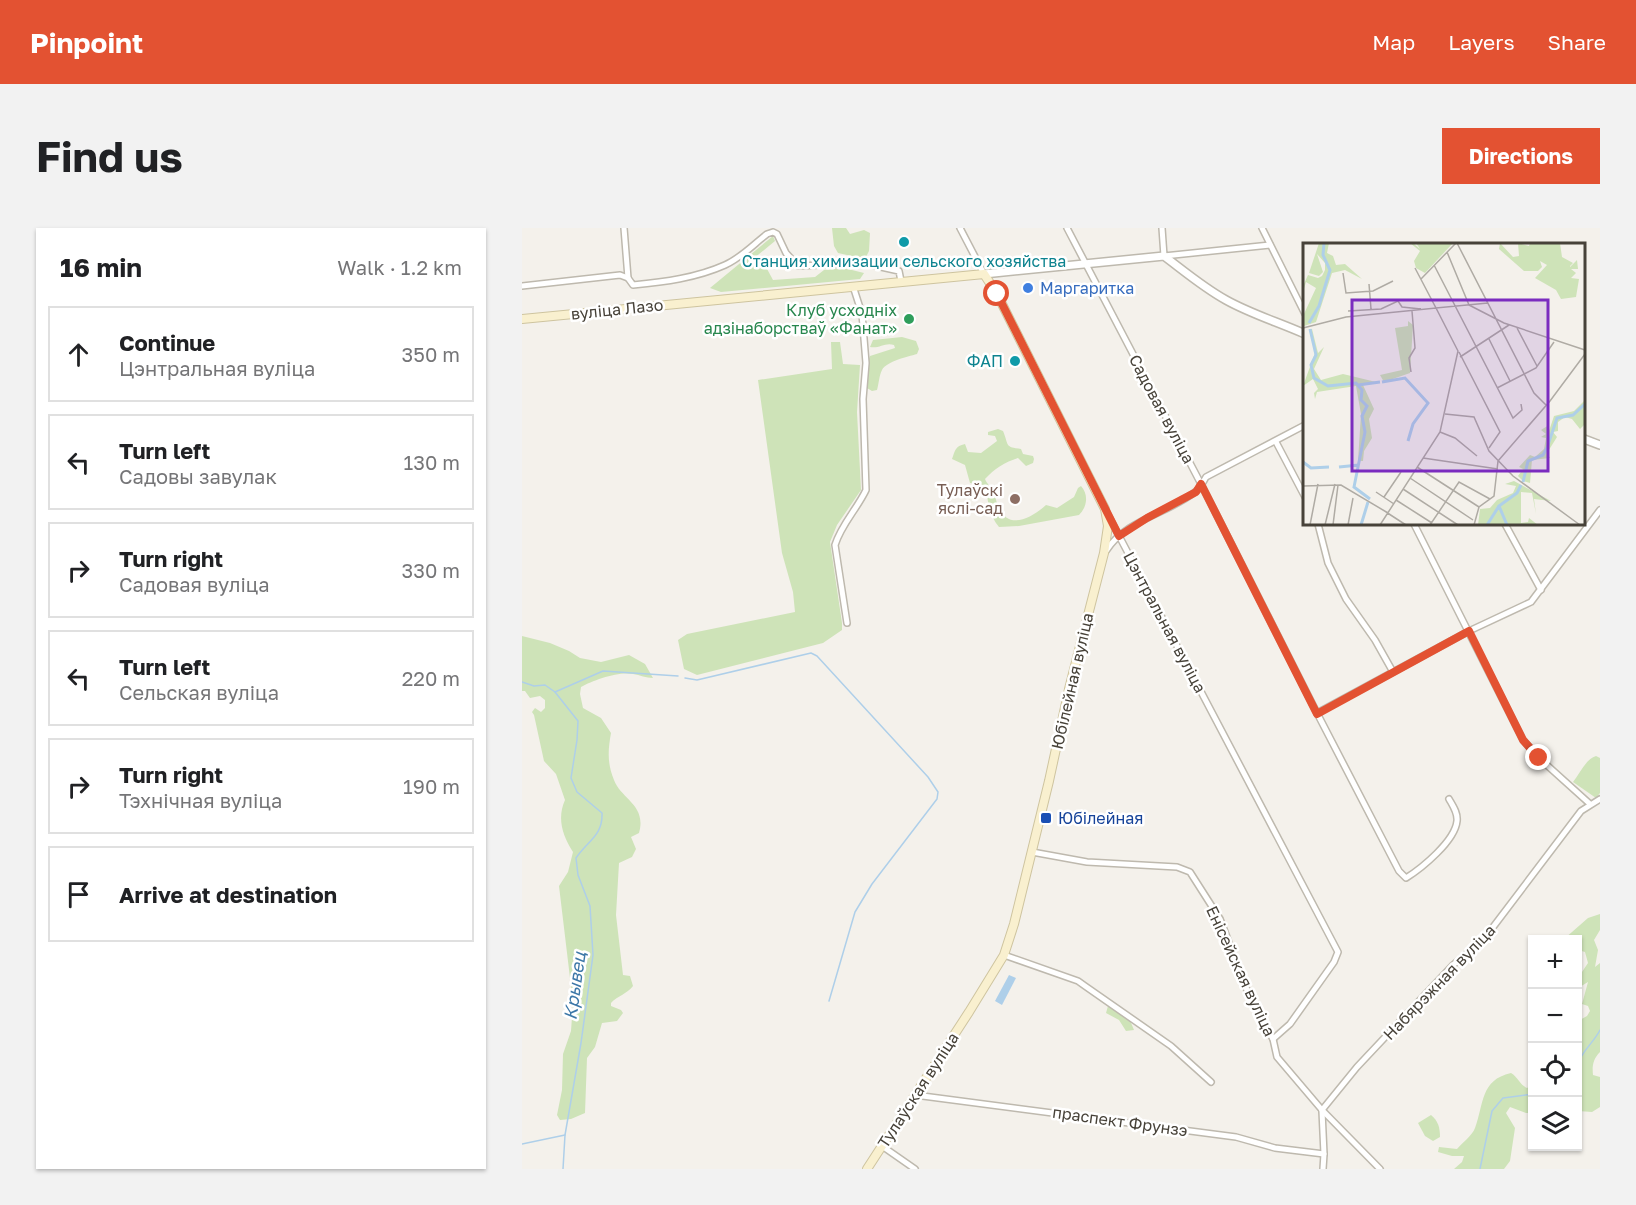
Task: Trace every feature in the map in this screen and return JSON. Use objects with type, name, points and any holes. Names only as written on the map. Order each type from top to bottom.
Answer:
[{"type":"main road","name":"вуліца Лазо","points":[[522,319],[984,274]]},
{"type":"main road","name":"Цэнтральная вуліца","points":[[984,274],[997,294],[1105,509]]},
{"type":"main road","name":"Юбілейная вуліца","points":[[1004,955],[1032,852],[1069,689],[1104,553],[1108,526],[1105,509]]},
{"type":"main road","name":"Тулаўская вуліца","points":[[867,1169],[1004,955]]},
{"type":"street","points":[[624,228],[628,278],[633,285],[683,279],[725,265],[773,232],[777,234],[786,253],[798,266],[863,262],[899,271],[901,281]]},
{"type":"street","name":"Цэнтральная вуліца","points":[[960,228],[984,274]]},
{"type":"street","name":"Садовая вуліца","points":[[1067,228],[1201,484],[1317,714],[1400,871],[1406,878],[1441,848],[1454,833],[1457,815],[1449,799]]},
{"type":"street","points":[[1162,228],[1164,256],[1202,285],[1263,318],[1303,333]]},
{"type":"street","points":[[1262,228],[1303,310]]},
{"type":"street","points":[[984,274],[1270,245]]},
{"type":"street","points":[[522,286],[620,275],[628,278]]},
{"type":"street","points":[[847,623],[835,545],[838,533],[860,502],[866,489],[863,399],[866,363],[862,314],[853,286]]},
{"type":"street","points":[[1104,553],[1119,536],[1196,492],[1206,477],[1303,426]]},
{"type":"street","points":[[1585,439],[1600,445]]},
{"type":"street","points":[[1276,441],[1303,493]]},
{"type":"street","name":"Цэнтральная вуліца","points":[[1105,509],[1338,952],[1335,963],[1290,1024],[1273,1039]]},
{"type":"street","points":[[1317,714],[1469,631],[1531,602],[1600,510]]},
{"type":"street","points":[[1318,525],[1328,562],[1346,598],[1375,640],[1393,672]]},
{"type":"street","points":[[1415,525],[1523,740],[1539,758],[1590,804]]},
{"type":"street","points":[[1506,525],[1541,590]]},
{"type":"street","name":"Набярэжная вуліца","points":[[1322,1110],[1358,1067],[1453,964],[1484,939],[1581,811],[1600,799]]},
{"type":"street","name":"Енісейская вуліца","points":[[1032,852],[1087,861],[1177,867],[1190,872],[1220,919],[1250,998],[1273,1039],[1277,1057],[1322,1110],[1380,1169]]},
{"type":"street","points":[[1004,955],[1078,981],[1171,1046],[1210,1082]]},
{"type":"street","name":"праспект Фрунзэ","points":[[915,1095],[1236,1137],[1275,1148],[1324,1154]]},
{"type":"street","points":[[1322,1110],[1323,1169]]},
{"type":"street","points":[[882,1146],[915,1169]]},
{"type":"green space","points":[[832,228],[846,228],[850,234],[864,230],[870,233],[869,251],[865,259],[838,253],[834,246]]},
{"type":"green space","points":[[773,236],[775,241],[753,259],[754,265],[766,267],[773,280],[815,277],[824,270],[844,268],[864,273],[860,279],[721,292],[710,288]]},
{"type":"green space","points":[[902,337],[916,341],[919,349],[917,354],[888,364],[881,372],[877,390],[872,391],[867,388],[870,356],[895,348],[891,344],[870,347],[873,340]]},
{"type":"green space","points":[[831,342],[840,342],[843,364],[860,365],[857,412],[861,490],[837,525],[830,542],[842,630],[823,643],[697,675],[684,669],[678,640],[687,634],[795,612],[793,592],[782,553],[758,380],[832,369]]},
{"type":"green space","points":[[998,429],[1003,431],[1009,446],[1021,449],[1023,454],[1033,456],[1034,459],[1033,463],[1026,466],[1018,458],[1013,460],[996,469],[985,479],[993,490],[1003,515],[1009,519],[1021,520],[1035,514],[1046,505],[1057,508],[1074,497],[1081,486],[1086,501],[1079,515],[1019,526],[999,527],[991,513],[986,488],[983,485],[970,483],[965,465],[952,459],[957,448],[965,444],[968,452],[981,453],[997,441],[995,436],[988,435],[988,432]]},
{"type":"green space","points":[[522,636],[550,643],[580,658],[601,662],[629,655],[645,664],[653,678],[627,673],[599,679],[581,687],[583,708],[601,718],[611,733],[609,756],[614,780],[617,787],[636,809],[641,823],[639,833],[631,837],[636,849],[632,857],[619,863],[616,915],[623,975],[630,976],[633,986],[611,1003],[611,1006],[623,1013],[617,1021],[602,1023],[595,1047],[587,1058],[585,1113],[571,1119],[560,1120],[557,1115],[562,1090],[563,1054],[571,1031],[573,1003],[559,886],[568,872],[573,852],[566,839],[561,820],[565,800],[556,774],[544,761],[532,712],[535,708],[541,712],[545,708],[545,700],[540,696],[530,698],[525,691],[522,691]]},
{"type":"green space","points":[[1596,756],[1600,758],[1600,793],[1596,798],[1573,782],[1586,763]]},
{"type":"green space","points":[[1600,914],[1600,930],[1594,940],[1598,950],[1595,967],[1600,963],[1600,1052],[1594,1060],[1593,1075],[1600,1077],[1600,1107],[1592,1112],[1582,1111],[1582,1019],[1590,1011],[1588,1006],[1582,1004],[1588,982],[1582,986],[1582,972],[1588,963],[1585,952],[1582,951],[1582,935],[1569,935],[1588,918]]},
{"type":"green space","points":[[1113,1005],[1129,1018],[1134,1030],[1126,1031],[1119,1020],[1106,1013],[1108,1006]]},
{"type":"green space","points":[[1511,1073],[1528,1087],[1528,1113],[1510,1107],[1506,1113],[1515,1128],[1510,1161],[1504,1169],[1454,1169],[1462,1162],[1464,1156],[1452,1156],[1438,1152],[1439,1147],[1457,1149],[1472,1134],[1488,1087],[1501,1076]]},
{"type":"green space","points":[[1431,1115],[1437,1122],[1440,1133],[1440,1137],[1433,1141],[1425,1136],[1418,1123]]},
{"type":"water","points":[[1009,975],[1016,978],[1002,1005],[995,1001]]},
{"type":"waterway","points":[[685,678],[697,680],[811,653],[817,656],[928,777],[938,792],[937,799],[872,884],[855,912],[829,1001]]},
{"type":"waterway","points":[[555,692],[603,671],[678,676]]},
{"type":"waterway","name":"Крывец","points":[[522,682],[534,686],[545,685],[555,692],[578,721],[571,778],[577,792],[602,813],[602,821],[597,833],[576,858],[578,875],[590,906],[593,955],[565,1135],[563,1169]]},
{"type":"waterway","points":[[1582,1056],[1600,1030]]},
{"type":"waterway","points":[[1480,1169],[1492,1111],[1503,1098],[1528,1095]]},
{"type":"waterway","points":[[522,1144],[565,1135]]},
{"type":"place","name":"Станция химизации сельского хозяйства","points":[[904,242]]},
{"type":"place","name":"Маргаритка","points":[[1028,288]]},
{"type":"place","name":"Клуб усходніх адзінаборстваў «Фанат»","points":[[909,319]]},
{"type":"place","name":"ФАП","points":[[1015,361]]},
{"type":"place","name":"Тулаўскі яслі-сад","points":[[1015,499]]},
{"type":"place","name":"Юбілейная","points":[[1046,818]]},
{"type":"route","points":[[997,294],[1119,536],[1196,492],[1201,484],[1317,714],[1469,631],[1523,740],[1539,758]]}]
